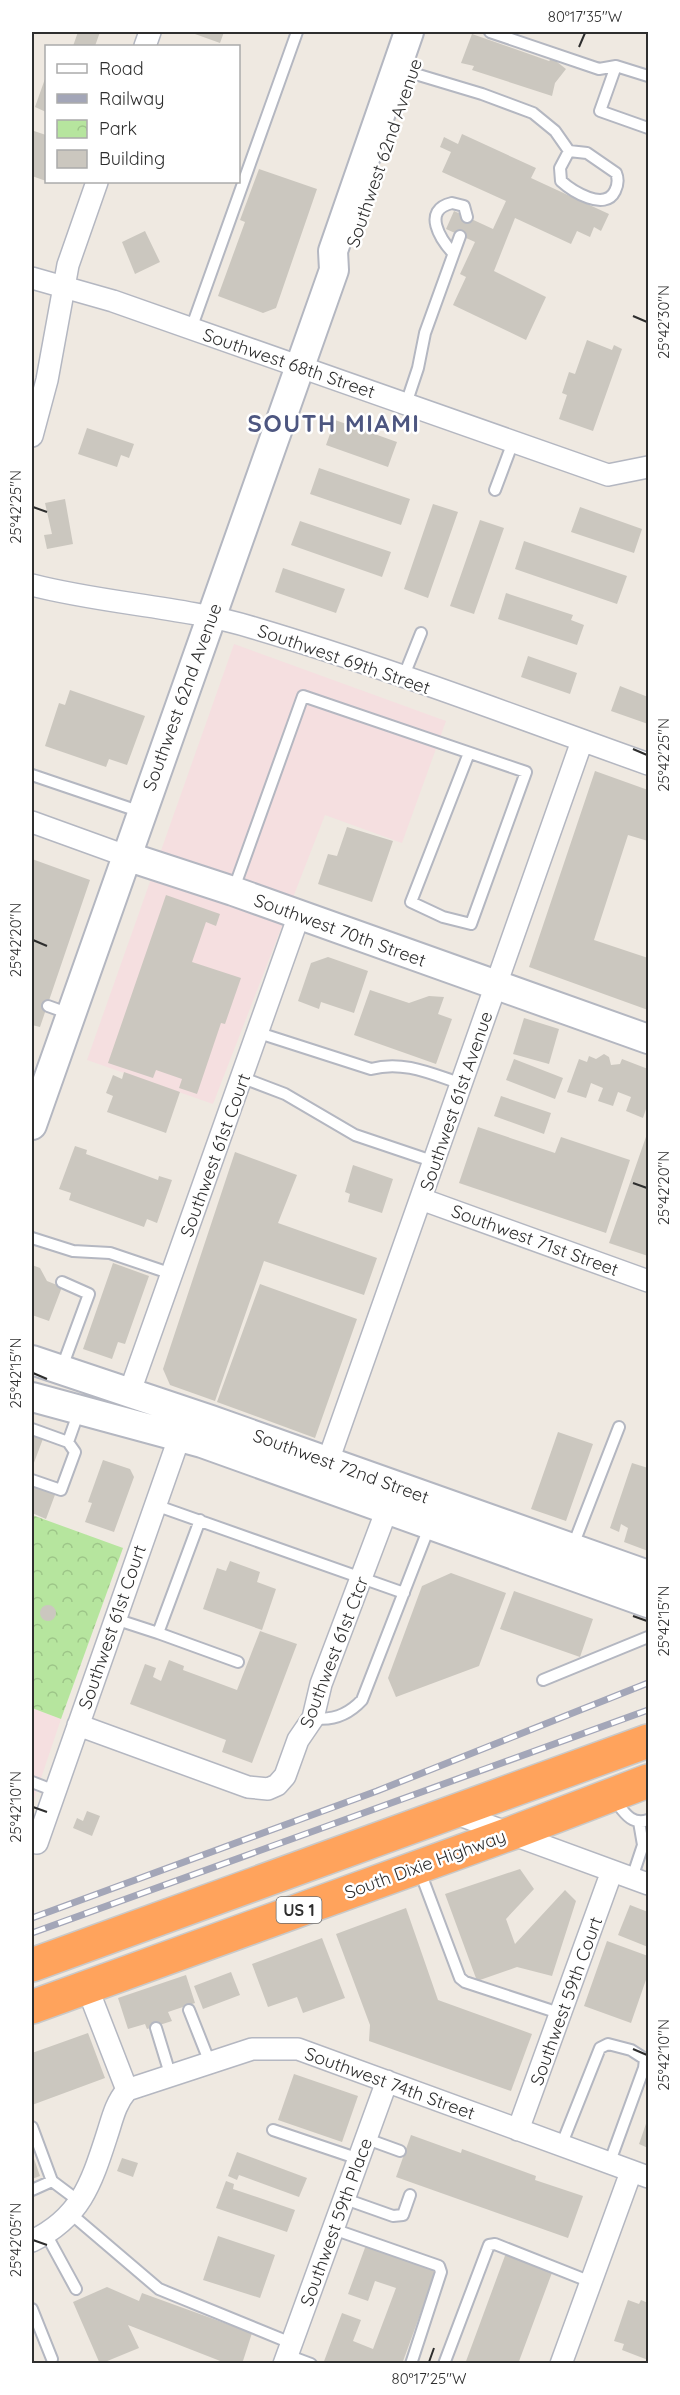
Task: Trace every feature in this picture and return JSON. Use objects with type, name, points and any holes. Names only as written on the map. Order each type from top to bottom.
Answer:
[{"type":"highway","name":"South Dixie Highway","points":[[32,1965],[648,1741]]},
{"type":"highway","name":"South Dixie Highway","points":[[32,2007],[512,1833],[648,1781]]},
{"type":"highway","points":[[32,1965],[57,1969],[72,1975],[87,1987],[104,1953],[127,1930]]},
{"type":"street","name":"Southwest 62nd Avenue","points":[[32,1125],[59,1010],[126,856],[212,618],[334,270],[333,251],[409,32]]},
{"type":"street","name":"Southwest 62nd Avenue","points":[[334,270],[348,255],[427,32]]},
{"type":"street","points":[[32,436],[47,380],[68,265],[97,183]]},
{"type":"street","name":"Southwest 68th Street","points":[[32,278],[113,302],[608,475],[648,466]]},
{"type":"street","name":"Southwest 69th Street","points":[[32,585],[212,618],[254,628],[648,764]]},
{"type":"street","name":"Southwest 61st Avenue","points":[[328,1461],[435,1162],[496,986],[504,956],[582,741]]},
{"type":"street","name":"Southwest 70th Street","points":[[32,822],[648,1039]]},
{"type":"street","name":"Southwest 61st Court","points":[[129,1394],[299,915]]},
{"type":"street","name":"Southwest 71st Street","points":[[421,1199],[648,1281]]},
{"type":"street","name":"Southwest 72nd Street","points":[[32,1360],[129,1394],[184,1425],[435,1513],[648,1595]]},
{"type":"street","name":"Southwest 72nd Street","points":[[32,1396],[79,1411],[184,1425],[328,1461],[392,1498]]},
{"type":"street","name":"Southwest 61st Court","points":[[34,1842],[55,1791],[184,1425]]},
{"type":"street","name":"Southwest 61st Ctcr","points":[[78,1725],[248,1788],[263,1790],[281,1782],[298,1740],[313,1718],[321,1684],[392,1498]]},
{"type":"street","name":"Southwest 72nd Street","points":[[435,1513],[572,1548],[648,1595]]},
{"type":"street","points":[[454,1813],[631,1878]]},
{"type":"street","name":"Southwest 59th Court","points":[[518,2130],[562,2014],[631,1878]]},
{"type":"street","points":[[39,2238],[76,2208],[100,2156],[114,2109],[127,2090],[87,1987]]},
{"type":"street","name":"Southwest 74th Street","points":[[127,2090],[252,2049],[283,2048],[313,2053],[640,2174]]},
{"type":"street","name":"Southwest 59th Place","points":[[287,2354],[387,2081]]},
{"type":"street","points":[[561,2364],[591,2282],[640,2174]]},
{"type":"lane","points":[[191,329],[297,32]]},
{"type":"lane","points":[[490,32],[599,69],[616,66],[648,76]]},
{"type":"lane","points":[[616,66],[600,111],[648,129]]},
{"type":"lane","points":[[412,73],[482,94],[532,113],[555,131],[569,151],[587,153],[616,173],[618,183],[613,196],[607,200],[593,199],[561,181],[560,168],[569,151]]},
{"type":"lane","points":[[453,253],[437,233],[436,217],[442,207],[452,203],[464,206],[467,217]]},
{"type":"lane","points":[[406,404],[418,368],[425,333],[460,236]]},
{"type":"lane","points":[[495,490],[513,442]]},
{"type":"lane","points":[[403,678],[421,633]]},
{"type":"lane","points":[[233,891],[303,696],[526,772],[471,924],[443,917],[411,902],[469,753]]},
{"type":"lane","points":[[32,775],[141,812]]},
{"type":"lane","points":[[259,1033],[371,1069],[387,1065],[402,1065],[462,1084]]},
{"type":"lane","points":[[243,1078],[285,1094],[355,1135],[435,1162]]},
{"type":"lane","points":[[32,1238],[74,1251],[110,1253],[172,1274]]},
{"type":"lane","points":[[61,1370],[89,1294],[62,1282]]},
{"type":"lane","points":[[68,1442],[79,1411]]},
{"type":"lane","points":[[572,1548],[619,1426]]},
{"type":"lane","points":[[32,1429],[68,1442],[75,1452],[61,1490],[32,1480]]},
{"type":"lane","points":[[155,1505],[404,1593]]},
{"type":"lane","points":[[313,1718],[324,1720],[340,1716],[354,1709],[362,1700],[435,1513]]},
{"type":"lane","points":[[158,1633],[200,1520]]},
{"type":"lane","points":[[115,1619],[238,1662]]},
{"type":"lane","points":[[543,1680],[648,1637]]},
{"type":"lane","points":[[32,1782],[55,1791]]},
{"type":"lane","points":[[611,1795],[629,1818],[644,1821],[643,1845],[631,1878]]},
{"type":"lane","points":[[418,1866],[460,1978],[465,1982],[562,2014]]},
{"type":"lane","points":[[189,2010],[210,2063]]},
{"type":"lane","points":[[156,2028],[171,2077]]},
{"type":"lane","points":[[561,2146],[600,2048],[608,2044],[631,2050],[645,2059],[644,2068],[609,2164]]},
{"type":"lane","points":[[32,2127],[52,2181],[76,2208],[159,2289],[311,2364]]},
{"type":"lane","points":[[273,2130],[359,2159]]},
{"type":"lane","points":[[367,2139],[400,2151]]},
{"type":"lane","points":[[32,2190],[52,2181]]},
{"type":"lane","points":[[345,2199],[393,2216],[403,2215],[410,2195]]},
{"type":"lane","points":[[333,2229],[439,2266],[441,2272],[411,2364]]},
{"type":"lane","points":[[39,2238],[76,2289]]},
{"type":"lane","points":[[444,2364],[489,2245],[495,2244],[591,2282]]},
{"type":"lane","points":[[32,2309],[52,2359]]},
{"type":"shaded area","points":[[234,644],[446,721],[402,843],[325,815],[213,1104],[87,1060]]},
{"type":"shaded area","points":[[32,1708],[61,1719],[32,1805]]},
{"type":"green space","points":[[32,1515],[123,1548],[61,1719],[32,1708]]},
{"type":"building","points":[[78,32],[100,32],[95,45],[73,45]]},
{"type":"building","points":[[196,32],[224,32],[220,43],[195,34]]},
{"type":"building","points":[[472,34],[549,61],[552,58],[566,69],[555,83],[552,96],[472,70],[474,66],[461,63]]},
{"type":"building","points":[[45,79],[45,112],[35,107]]},
{"type":"building","points":[[32,132],[45,135],[45,181],[32,176]]},
{"type":"building","points":[[462,134],[536,168],[531,178],[609,214],[601,231],[594,227],[590,237],[577,231],[571,244],[515,218],[494,271],[546,297],[526,340],[453,305],[466,277],[460,274],[475,242],[446,229],[454,211],[493,229],[506,201],[442,172],[451,152],[440,147],[444,137],[458,144]]},
{"type":"building","points":[[259,169],[317,189],[276,308],[263,313],[218,296],[245,222],[240,220]]},
{"type":"building","points":[[145,231],[160,262],[135,274],[122,242]]},
{"type":"building","points":[[587,340],[612,350],[614,345],[622,349],[593,431],[559,419],[567,395],[562,393],[569,372],[575,374]]},
{"type":"building","points":[[335,420],[397,442],[388,467],[326,445]]},
{"type":"building","points":[[87,428],[134,444],[129,458],[121,455],[117,467],[78,454]]},
{"type":"building","points":[[319,468],[410,499],[401,525],[310,494]]},
{"type":"building","points":[[65,499],[73,544],[47,549],[44,535],[52,534],[45,503]]},
{"type":"building","points":[[433,504],[458,512],[428,598],[404,589]]},
{"type":"building","points":[[580,507],[642,529],[634,553],[571,532]]},
{"type":"building","points":[[480,520],[504,528],[474,614],[450,606]]},
{"type":"building","points":[[300,521],[391,552],[382,577],[291,545]]},
{"type":"building","points":[[524,541],[627,576],[617,604],[515,569]]},
{"type":"building","points":[[283,568],[345,589],[336,613],[275,592]]},
{"type":"building","points":[[506,593],[573,615],[571,620],[584,625],[577,645],[498,619]]},
{"type":"building","points":[[528,656],[577,673],[570,694],[521,677]]},
{"type":"building","points":[[620,686],[648,697],[648,724],[611,711]]},
{"type":"building","points":[[70,690],[145,716],[127,765],[109,759],[106,767],[45,746],[59,703],[65,705]]},
{"type":"building","points":[[595,771],[648,790],[648,841],[628,835],[594,940],[648,958],[648,1010],[529,967]]},
{"type":"building","points":[[347,827],[393,841],[372,902],[318,884],[328,854],[337,856]]},
{"type":"building","points":[[32,859],[90,880],[40,1027],[32,1025]]},
{"type":"building","points":[[166,895],[220,914],[216,926],[206,922],[192,962],[241,978],[225,1024],[221,1023],[197,1094],[179,1088],[182,1079],[156,1070],[153,1078],[108,1063]]},
{"type":"building","points":[[328,957],[368,971],[354,1013],[321,1002],[319,1009],[298,1001],[311,963]]},
{"type":"building","points":[[370,990],[409,1003],[429,996],[444,997],[438,1014],[452,1019],[436,1064],[354,1035]]},
{"type":"building","points":[[524,1018],[559,1029],[549,1064],[513,1054]]},
{"type":"building","points":[[604,1054],[609,1057],[611,1065],[620,1064],[622,1059],[648,1069],[648,1103],[643,1118],[626,1111],[631,1097],[618,1092],[613,1106],[598,1101],[603,1088],[591,1083],[586,1098],[567,1092],[579,1059],[587,1062],[589,1056],[596,1059]]},
{"type":"building","points":[[514,1059],[563,1078],[555,1099],[506,1080]]},
{"type":"building","points":[[124,1072],[180,1092],[166,1133],[107,1112],[113,1096],[106,1093],[113,1075],[122,1079]]},
{"type":"building","points":[[501,1096],[551,1113],[544,1134],[494,1116]]},
{"type":"building","points":[[478,1127],[555,1153],[561,1137],[630,1160],[606,1233],[459,1183]]},
{"type":"building","points":[[648,1131],[648,1256],[609,1243]]},
{"type":"building","points":[[75,1146],[87,1150],[86,1154],[158,1180],[159,1176],[172,1180],[157,1223],[147,1219],[144,1227],[69,1200],[71,1193],[59,1189]]},
{"type":"building","points":[[235,1152],[297,1175],[278,1223],[377,1258],[364,1295],[264,1261],[215,1401],[170,1385],[163,1369]]},
{"type":"building","points":[[353,1165],[393,1179],[382,1213],[348,1202],[350,1194],[345,1192]]},
{"type":"building","points":[[113,1263],[149,1276],[125,1344],[118,1342],[112,1359],[83,1349]]},
{"type":"building","points":[[32,1265],[40,1268],[47,1281],[62,1287],[49,1321],[32,1315]]},
{"type":"building","points":[[260,1284],[357,1319],[315,1438],[217,1402]]},
{"type":"building","points":[[32,1431],[44,1436],[32,1468]]},
{"type":"building","points":[[558,1432],[593,1444],[566,1521],[531,1509]]},
{"type":"building","points":[[103,1460],[130,1469],[134,1477],[114,1532],[85,1522],[92,1503],[88,1502]]},
{"type":"building","points":[[632,1463],[648,1468],[648,1551],[624,1542],[628,1528],[621,1524],[619,1532],[610,1528]]},
{"type":"building","points":[[32,1483],[56,1492],[46,1519],[32,1513]]},
{"type":"building","points":[[230,1561],[260,1572],[257,1582],[276,1589],[262,1630],[203,1609],[217,1568],[226,1571]]},
{"type":"building","points":[[451,1573],[506,1593],[479,1666],[396,1697],[388,1678],[422,1586]]},
{"type":"building","points":[[514,1591],[593,1619],[580,1657],[500,1629]]},
{"type":"building","points":[[48,1605],[54,1607],[56,1613],[54,1619],[48,1621],[42,1619],[40,1613],[42,1607]]},
{"type":"building","points":[[260,1631],[297,1644],[252,1763],[222,1752],[226,1740],[130,1704],[145,1664],[156,1668],[153,1677],[161,1681],[169,1660],[184,1666],[183,1670],[237,1690]]},
{"type":"building","points":[[87,1811],[100,1816],[92,1836],[73,1828],[77,1818],[83,1821]]},
{"type":"building","points":[[520,1869],[534,1889],[506,1919],[515,1944],[565,1890],[576,1901],[552,1976],[517,1967],[477,1981],[445,1894]]},
{"type":"building","points":[[630,1905],[648,1912],[648,1947],[618,1935]]},
{"type":"building","points":[[406,1908],[438,2000],[532,2034],[511,2091],[369,2041],[370,2025],[336,1934]]},
{"type":"building","points":[[322,1938],[345,1998],[303,2013],[297,1997],[268,2007],[252,1964]]},
{"type":"building","points":[[607,1941],[648,1956],[648,1974],[631,2023],[584,2006]]},
{"type":"building","points":[[231,1972],[240,1995],[203,2009],[194,1986]]},
{"type":"building","points":[[186,1975],[195,2003],[168,2012],[172,2021],[147,2029],[145,2024],[128,2029],[118,1998]]},
{"type":"building","points":[[88,2033],[105,2078],[32,2105],[32,2053]]},
{"type":"building","points":[[294,2074],[358,2096],[342,2142],[278,2120]]},
{"type":"building","points":[[648,2118],[648,2148],[639,2144]]},
{"type":"building","points":[[411,2135],[461,2153],[462,2149],[536,2176],[535,2180],[583,2196],[568,2238],[396,2177]]},
{"type":"building","points":[[237,2152],[307,2178],[299,2197],[239,2175],[237,2180],[228,2176]]},
{"type":"building","points":[[32,2153],[40,2176],[32,2179]]},
{"type":"building","points":[[122,2158],[138,2163],[133,2177],[117,2171]]},
{"type":"building","points":[[226,2181],[234,2184],[233,2189],[295,2210],[287,2232],[216,2208]]},
{"type":"building","points":[[218,2236],[275,2255],[260,2298],[203,2280]]},
{"type":"building","points":[[366,2245],[436,2271],[402,2364],[323,2364],[342,2313],[361,2320],[353,2341],[373,2349],[396,2288],[375,2281],[368,2301],[348,2294]]},
{"type":"building","points":[[506,2253],[553,2270],[518,2364],[465,2364]]},
{"type":"building","points":[[107,2287],[139,2301],[142,2293],[252,2333],[242,2364],[228,2364],[128,2325],[139,2348],[100,2364],[73,2302]]},
{"type":"building","points":[[628,2300],[639,2304],[641,2300],[648,2303],[648,2360],[622,2350],[624,2344],[614,2341]]},
{"type":"railway","points":[[32,1918],[377,1791],[648,1683]]},
{"type":"railway","points":[[32,1933],[648,1710]]},
{"type":"district","name":"SOUTH MIAMI","points":[[334,423]]}]
